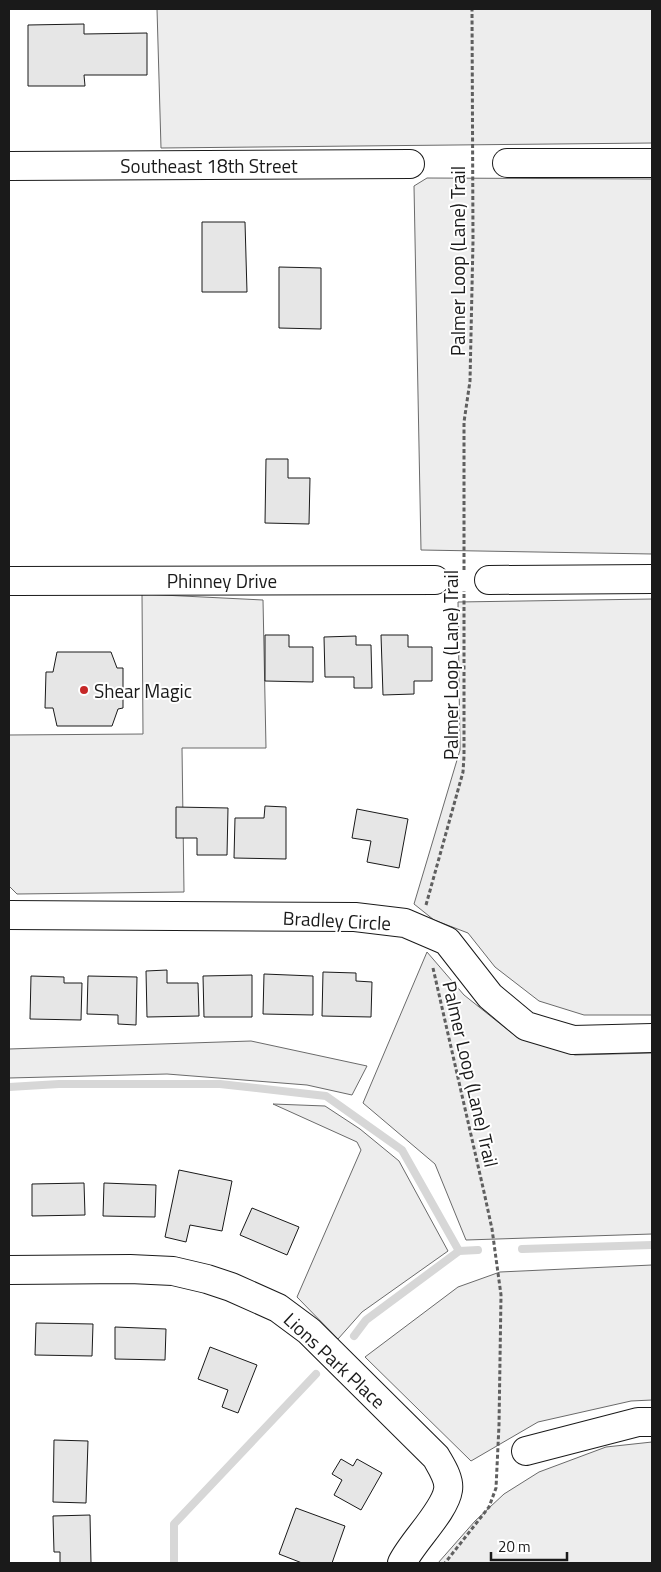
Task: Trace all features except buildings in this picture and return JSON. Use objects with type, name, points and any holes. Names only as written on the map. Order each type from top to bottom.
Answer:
[{"type":"street","points":[[507,163],[652,163]]},
{"type":"street","name":"Southeast 18th Street","points":[[9,166],[410,164]]},
{"type":"street","points":[[477,579],[652,579]]},
{"type":"street","name":"Phinney Drive","points":[[9,581],[435,580]]},
{"type":"street","name":"Bradley Circle","points":[[9,916],[355,917],[405,923],[446,941],[490,996],[526,1026],[573,1040],[652,1038]]},
{"type":"street","name":"Lions Park Place","points":[[9,1270],[130,1269],[173,1271],[231,1287],[278,1308],[309,1331],[436,1457],[444,1472],[449,1488],[442,1505],[402,1563]]},
{"type":"street","points":[[526,1451],[638,1422],[652,1422]]},
{"type":"path","name":"Palmer Loop (Lane) Trail","points":[[472,9],[470,381],[464,422],[477,579]]},
{"type":"path","name":"Palmer Loop (Lane) Trail","points":[[445,1563],[489,1507],[496,1488],[502,1295],[488,1210],[425,931],[427,903],[463,772],[464,589]]},
{"type":"shaded area","points":[[157,9],[652,9],[652,143],[161,148]]},
{"type":"shaded area","points":[[427,178],[652,179],[652,554],[421,550],[414,186]]},
{"type":"shaded area","points":[[142,594],[263,600],[266,748],[182,748],[184,892],[17,894],[9,886],[9,735],[143,734]]},
{"type":"shaded area","points":[[652,599],[652,1015],[584,1015],[539,1001],[495,967],[468,933],[434,920],[414,904],[460,750],[458,602]]},
{"type":"shaded area","points":[[427,952],[464,995],[518,1038],[575,1055],[652,1053],[652,1234],[466,1240],[435,1164],[363,1103]]},
{"type":"shaded area","points":[[251,1041],[367,1066],[352,1095],[307,1085],[167,1074],[9,1078],[9,1049]]},
{"type":"shaded area","points":[[273,1104],[325,1106],[360,1129],[399,1161],[448,1251],[362,1312],[338,1339],[297,1297],[361,1150],[357,1142]]},
{"type":"shaded area","points":[[652,1265],[652,1400],[631,1401],[538,1422],[471,1461],[365,1357],[458,1287],[500,1272]]},
{"type":"shaded area","points":[[652,1442],[652,1563],[438,1563],[475,1521],[504,1494],[539,1472],[606,1447]]},
{"type":"waterway","points":[[9,1087],[59,1084],[220,1084],[326,1096],[402,1150],[459,1251]]},
{"type":"waterway","points":[[522,1249],[652,1245]]},
{"type":"waterway","points":[[354,1336],[366,1320],[459,1251],[478,1250]]},
{"type":"waterway","points":[[174,1563],[174,1524],[316,1374]]},
{"type":"place","name":"Shear Magic","points":[[84,690]]}]
